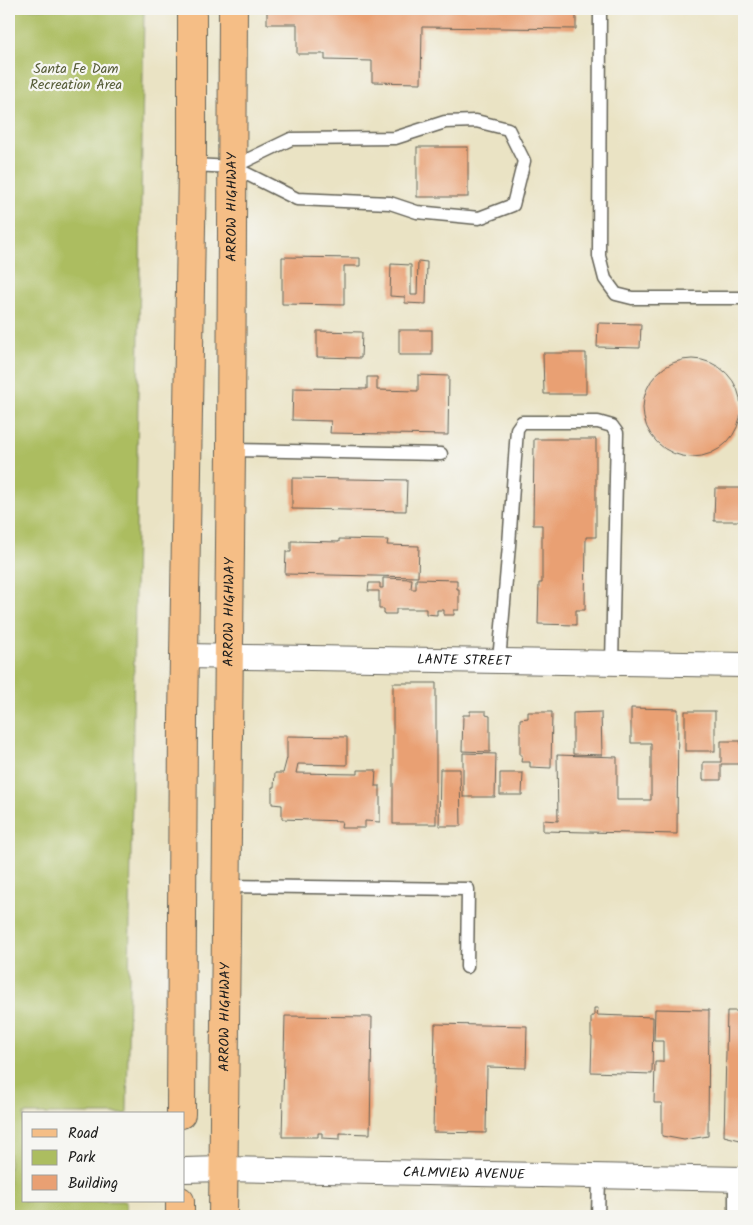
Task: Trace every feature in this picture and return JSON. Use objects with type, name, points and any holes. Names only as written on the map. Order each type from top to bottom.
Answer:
[{"type":"main road","points":[[181,1112],[184,656],[192,165],[192,9]]},
{"type":"main road","name":"ARROW HIGHWAY","points":[[223,1216],[231,450],[233,9]]},
{"type":"main road","points":[[180,1202],[180,1216]]},
{"type":"street","name":"LANTE STREET","points":[[184,656],[744,665]]},
{"type":"street","name":"CALMVIEW AVENUE","points":[[185,1170],[223,1169],[739,1179]]},
{"type":"lane","points":[[600,9],[599,256],[604,279],[616,294],[632,298],[744,298]]},
{"type":"lane","points":[[192,165],[233,167],[297,199],[390,203],[417,212],[479,218],[513,205],[524,161],[508,128],[476,121],[445,122],[395,138],[291,139],[233,167]]},
{"type":"lane","points":[[498,661],[517,429],[522,422],[598,422],[612,426],[618,433],[612,662]]},
{"type":"lane","points":[[231,450],[441,454]]},
{"type":"lane","points":[[227,886],[468,889],[466,967]]},
{"type":"lane","points":[[598,1216],[599,1176]]},
{"type":"lane","points":[[735,1216],[739,1179]]},
{"type":"green space","name":"Santa Fe Dam Recreation Area","points":[[9,9],[144,9],[127,1112],[22,1112],[22,1202],[126,1202],[126,1216],[9,1216]]},
{"type":"building","points":[[267,9],[576,9],[576,29],[422,27],[421,83],[372,82],[372,61],[325,60],[325,54],[297,54],[297,24],[267,24]]},
{"type":"building","points":[[417,147],[468,147],[468,197],[417,197]]},
{"type":"building","points":[[282,257],[360,258],[360,266],[344,266],[344,305],[282,304]]},
{"type":"building","points":[[418,261],[427,262],[426,304],[405,303],[405,297],[390,296],[391,264],[411,265],[411,295],[417,295]]},
{"type":"building","points":[[598,323],[641,324],[640,348],[597,347]]},
{"type":"building","points":[[399,330],[432,330],[432,355],[399,355]]},
{"type":"building","points":[[317,331],[362,332],[361,358],[317,357]]},
{"type":"building","points":[[543,353],[586,353],[586,394],[544,394]]},
{"type":"building","points":[[692,359],[711,363],[727,373],[737,389],[741,408],[737,427],[727,443],[711,453],[692,457],[673,453],[657,443],[647,427],[643,408],[647,389],[657,373],[673,363]]},
{"type":"building","points":[[418,375],[449,376],[448,435],[330,433],[331,421],[292,420],[293,388],[367,389],[367,377],[377,377],[377,390],[418,391]]},
{"type":"building","points":[[534,439],[596,439],[596,537],[586,537],[585,610],[576,610],[576,625],[538,624],[539,583],[542,583],[542,525],[533,525]]},
{"type":"building","points":[[292,478],[407,480],[406,511],[292,509]]},
{"type":"building","points":[[715,488],[743,488],[743,521],[714,521]]},
{"type":"building","points":[[339,539],[388,540],[387,545],[419,546],[418,577],[285,574],[286,552],[291,552],[291,541],[339,542]]},
{"type":"building","points":[[383,578],[412,579],[411,589],[416,589],[416,579],[457,580],[459,610],[454,610],[454,615],[444,615],[444,610],[437,610],[437,615],[426,614],[426,609],[396,609],[396,614],[384,614],[384,609],[379,609],[379,591],[368,591],[369,583],[380,583],[380,588],[383,588]]},
{"type":"building","points":[[393,683],[436,683],[436,824],[393,824]]},
{"type":"building","points":[[631,708],[678,709],[677,834],[543,831],[543,820],[558,821],[557,755],[617,757],[617,800],[651,800],[651,743],[631,743]]},
{"type":"building","points":[[470,711],[486,711],[486,715],[490,716],[490,752],[462,751],[463,715],[470,715]]},
{"type":"building","points":[[685,711],[715,711],[715,751],[685,751]]},
{"type":"building","points":[[528,712],[552,712],[551,768],[530,767],[530,762],[521,762],[520,719],[528,718]]},
{"type":"building","points":[[601,712],[602,755],[573,754],[573,713]]},
{"type":"building","points":[[287,736],[347,737],[347,765],[298,764],[296,773],[358,774],[358,770],[376,770],[375,786],[380,786],[380,822],[365,821],[365,828],[341,828],[342,821],[282,819],[282,805],[272,804],[272,787],[274,787],[275,773],[283,773],[287,758]]},
{"type":"building","points":[[721,741],[741,741],[740,764],[721,764],[721,780],[703,780],[703,762],[721,762]]},
{"type":"building","points":[[463,753],[496,754],[495,797],[463,797]]},
{"type":"building","points":[[440,769],[460,769],[461,826],[439,826]]},
{"type":"building","points":[[500,773],[523,773],[522,795],[500,795]]},
{"type":"building","points":[[594,1008],[598,1008],[597,1015],[653,1017],[652,1074],[591,1072],[591,1016],[594,1016]]},
{"type":"building","points":[[655,1009],[709,1010],[708,1136],[684,1140],[662,1136],[662,1103],[654,1103],[655,1062],[663,1062],[663,1041],[654,1041]]},
{"type":"building","points":[[727,1011],[744,1011],[744,1141],[724,1136]]},
{"type":"building","points":[[285,1016],[372,1017],[370,1134],[340,1133],[340,1139],[322,1138],[322,1133],[318,1133],[318,1137],[282,1137]]},
{"type":"building","points":[[435,1024],[527,1026],[526,1068],[487,1067],[486,1133],[433,1132]]}]
